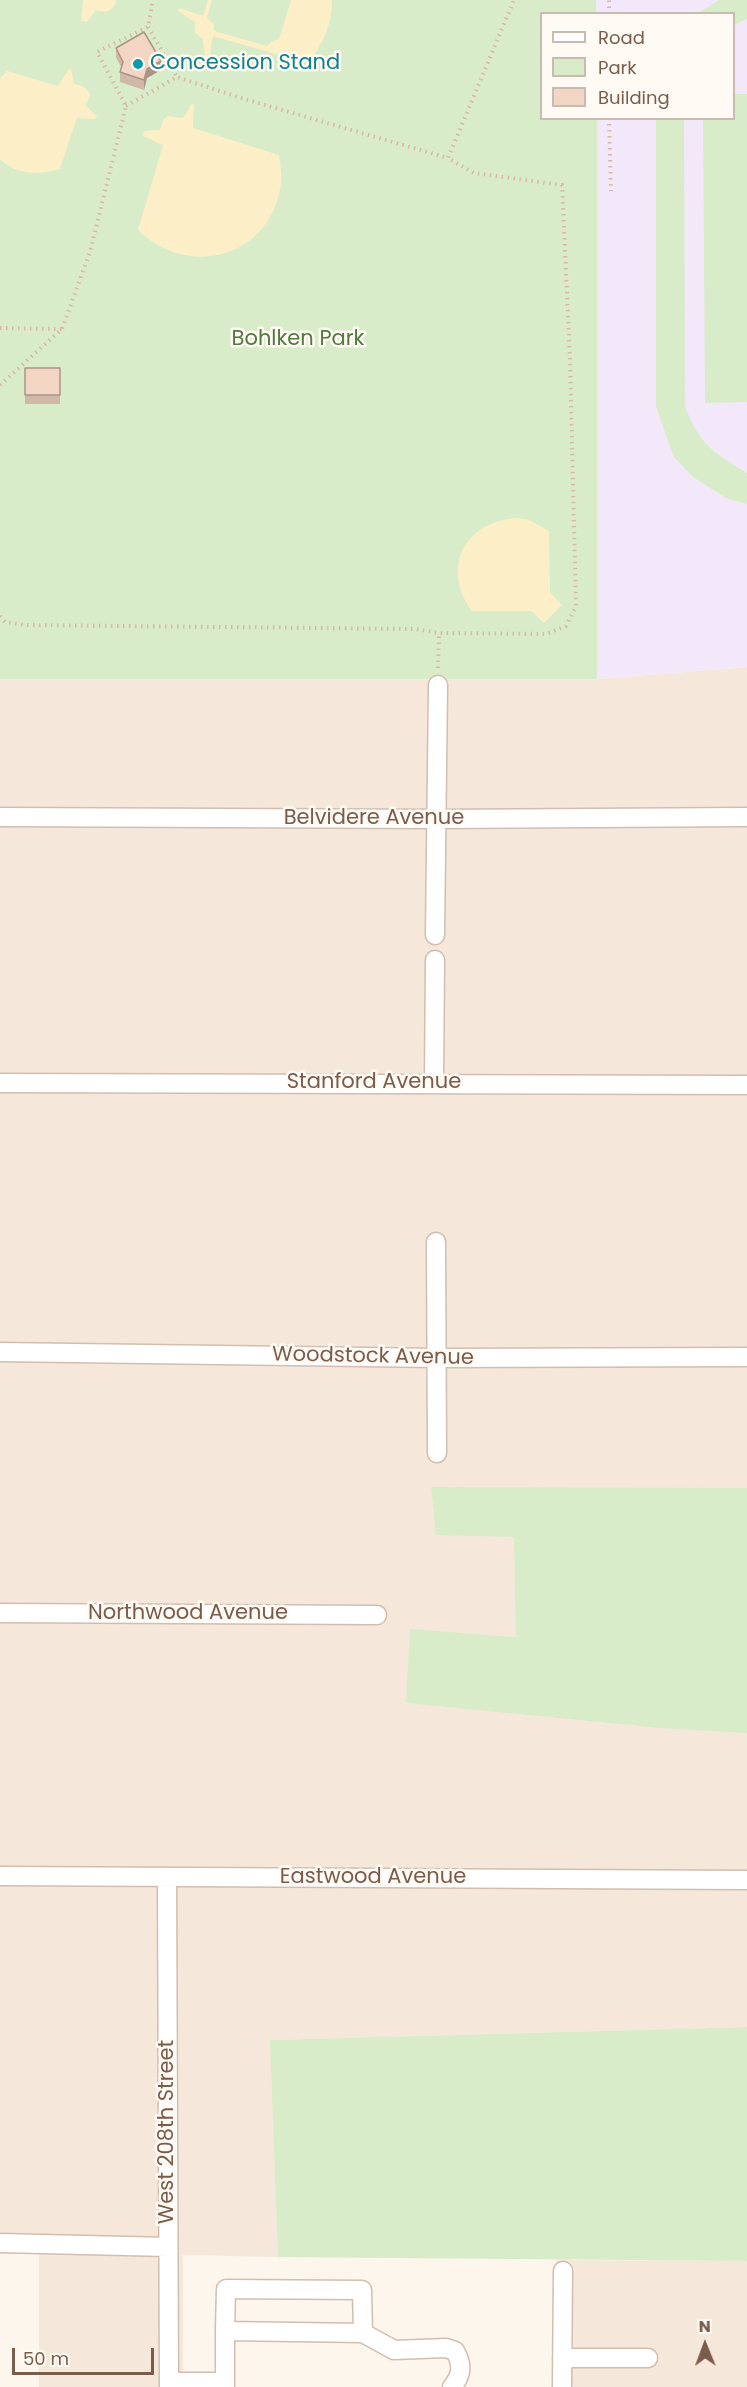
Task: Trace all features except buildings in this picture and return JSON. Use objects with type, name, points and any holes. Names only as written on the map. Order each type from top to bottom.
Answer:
[{"type":"street","points":[[435,935],[438,685]]},
{"type":"street","name":"Belvidere Avenue","points":[[0,817],[438,819],[747,817]]},
{"type":"street","points":[[434,1083],[435,960]]},
{"type":"street","name":"Stanford Avenue","points":[[0,1083],[747,1085]]},
{"type":"street","points":[[436,1242],[437,1453]]},
{"type":"street","name":"Woodstock Avenue","points":[[0,1353],[438,1358],[747,1358]]},
{"type":"street","name":"Northwood Avenue","points":[[0,1613],[376,1615]]},
{"type":"street","name":"Eastwood Avenue","points":[[0,1876],[747,1880]]},
{"type":"street","name":"West 208th Street","points":[[167,1877],[169,2384]]},
{"type":"street","points":[[0,2242],[168,2247]]},
{"type":"street","points":[[562,2387],[563,2271]]},
{"type":"street","points":[[169,2384],[225,2384],[226,2289],[362,2290],[363,2333]]},
{"type":"street","points":[[225,2331],[363,2333],[394,2350],[446,2348],[455,2351],[461,2367],[460,2377],[452,2387]]},
{"type":"street","points":[[562,2358],[648,2358]]},
{"type":"path","points":[[0,616],[4,622],[25,625],[416,628],[439,633],[546,634],[566,626],[576,606],[570,358],[562,185],[474,173],[448,158],[177,77],[148,27],[153,0]]},
{"type":"path","points":[[448,158],[514,0]]},
{"type":"path","points":[[0,385],[62,329],[90,252],[126,106],[97,52],[148,27]]},
{"type":"path","points":[[126,106],[177,77]]},
{"type":"path","points":[[609,120],[611,191]]},
{"type":"path","points":[[0,328],[62,329]]},
{"type":"path","points":[[438,685],[439,633]]},
{"type":"shaded area","points":[[596,0],[747,0],[747,667],[597,679],[597,120],[735,120],[735,12],[596,12]]},
{"type":"shaded area","points":[[747,667],[747,2027],[271,2040],[278,2257],[183,2255],[183,2387],[39,2387],[39,2254],[0,2252],[0,679],[597,679]]},
{"type":"shaded area","points":[[556,2260],[747,2261],[747,2387],[556,2387]]},
{"type":"green space","name":"Bohlken Park","points":[[0,0],[596,0],[596,12],[540,12],[540,120],[597,120],[597,679],[0,679]]},
{"type":"green space","points":[[719,0],[747,0],[747,19],[735,25],[735,12],[700,12]]},
{"type":"green space","points":[[735,94],[747,94],[747,402],[705,403],[703,120],[735,120]]},
{"type":"green space","points":[[656,120],[684,120],[685,406],[696,430],[708,446],[747,473],[747,504],[726,498],[693,477],[673,456],[656,406]]},
{"type":"green space","points":[[431,1487],[747,1488],[747,1733],[660,1728],[406,1703],[410,1629],[516,1637],[514,1537],[436,1535]]},
{"type":"green space","points":[[747,2027],[747,2261],[278,2257],[270,2040]]},
{"type":"sand","points":[[83,0],[116,0],[111,9],[96,10],[87,22],[81,21]]},
{"type":"sand","points":[[208,0],[212,0],[207,18],[214,24],[214,31],[267,46],[279,39],[291,0],[332,0],[326,34],[307,63],[213,36],[209,59],[205,58],[203,39],[195,33],[195,22],[178,11],[179,8],[203,16]]},
{"type":"sand","points":[[71,69],[74,84],[82,86],[89,93],[86,106],[97,116],[95,119],[77,118],[60,169],[36,173],[20,171],[6,164],[0,159],[0,78],[7,71],[58,86]]},
{"type":"sand","points":[[192,104],[194,105],[193,128],[279,155],[281,173],[281,183],[274,208],[262,229],[245,244],[225,253],[203,257],[181,254],[158,245],[138,230],[163,145],[143,136],[144,131],[160,130],[163,120],[168,116],[183,118]]},
{"type":"sand","points":[[518,518],[529,520],[549,531],[550,592],[562,605],[544,623],[531,611],[472,611],[463,595],[458,579],[463,549],[472,537],[484,527],[499,521]]},
{"type":"place","name":"Concession Stand","points":[[138,64]]}]
